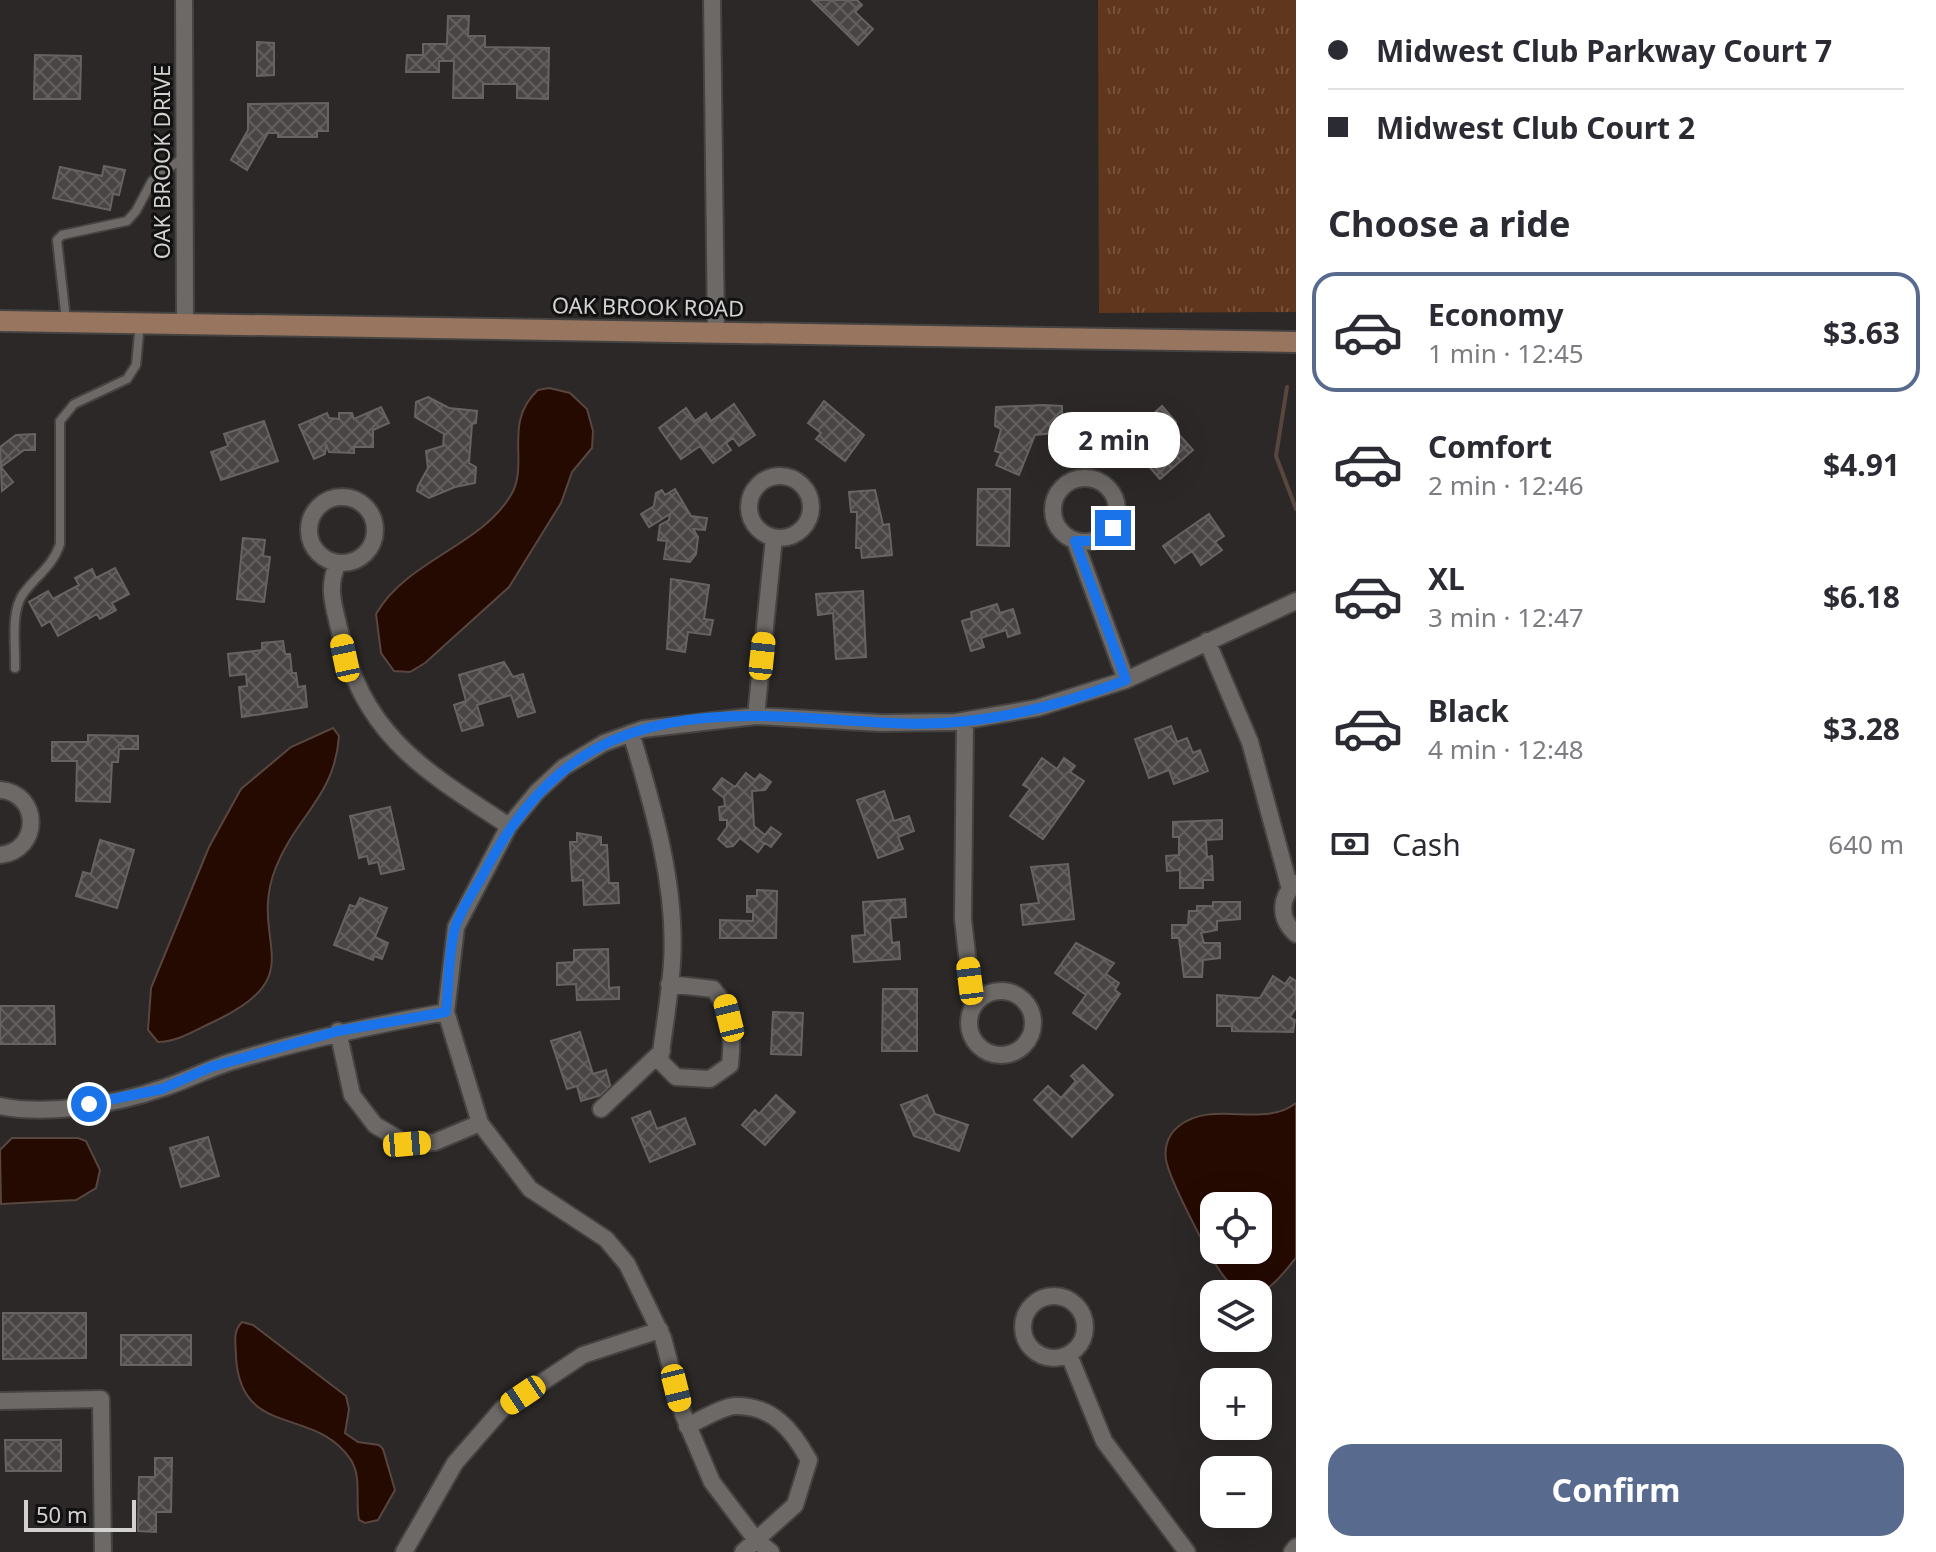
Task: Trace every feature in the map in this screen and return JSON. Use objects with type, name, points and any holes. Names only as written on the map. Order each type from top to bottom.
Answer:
[{"type":"main road","name":"OAK BROOK ROAD","points":[[0,321],[1296,342]]},
{"type":"street","name":"OAK BROOK DRIVE","points":[[184,0],[185,324]]},
{"type":"street","points":[[712,0],[716,333]]},
{"type":"street","points":[[1075,541],[1096,541],[1113,528],[1118,507],[1115,497],[1100,482],[1081,478],[1071,481],[1057,494],[1053,512],[1059,530],[1075,541],[1126,680]]},
{"type":"street","points":[[344,497],[363,505],[375,530],[364,555],[356,560],[338,563],[318,553],[312,544],[310,522],[323,503],[344,497]]},
{"type":"street","points":[[756,716],[774,538]]},
{"type":"street","points":[[338,563],[329,583],[345,658],[365,705],[424,771],[509,826]]},
{"type":"street","points":[[771,1552],[756,1540],[712,1482],[687,1426],[660,1330],[627,1264],[606,1239],[530,1189],[480,1123],[446,1012],[456,927],[509,826],[537,792],[564,767],[604,743],[631,733],[695,720],[756,716],[881,723],[965,721],[1037,708],[1126,680],[1296,601]]},
{"type":"street","points":[[1207,641],[1250,742],[1293,886],[1285,897],[1283,916],[1296,934]]},
{"type":"street","points":[[965,721],[967,793],[963,905],[970,981],[979,1000]]},
{"type":"street","points":[[631,733],[654,807],[667,879],[673,961],[669,984],[660,1061],[676,1077],[710,1079],[730,1065],[733,1034],[725,1003],[713,989],[669,984]]},
{"type":"street","points":[[0,790],[17,795],[25,802],[32,822],[25,842],[18,849],[0,855]]},
{"type":"street","points":[[0,1106],[17,1110],[67,1109],[158,1090],[211,1067],[338,1031],[446,1012]]},
{"type":"street","points":[[338,1031],[352,1095],[375,1125],[407,1144],[435,1142],[480,1123]]},
{"type":"street","points":[[601,1109],[662,1051]]},
{"type":"street","points":[[404,1552],[455,1463],[502,1409],[583,1355],[660,1330]]},
{"type":"street","points":[[1069,1355],[1104,1441],[1187,1552]]},
{"type":"street","points":[[0,1401],[101,1399],[103,1552]]},
{"type":"street","points":[[687,1426],[735,1406],[775,1416],[794,1431],[809,1460],[795,1505],[743,1552]]},
{"type":"street","points":[[1292,1552],[1296,1547]]},
{"type":"lane","points":[[67,322],[57,240],[62,235],[127,221],[152,181],[184,157]]},
{"type":"lane","points":[[15,668],[16,612],[22,595],[56,558],[60,544],[60,421],[74,404],[127,379],[136,365],[140,323]]},
{"type":"green space","points":[[1098,0],[1296,0],[1296,312],[1099,313]]},
{"type":"shaded area","points":[[549,388],[570,393],[587,409],[593,431],[592,448],[572,472],[561,503],[509,587],[425,663],[410,672],[394,671],[381,653],[376,614],[389,595],[406,580],[482,528],[498,513],[516,483],[521,416],[538,390]]},
{"type":"shaded area","points":[[333,728],[339,736],[330,774],[276,867],[269,893],[272,954],[270,971],[262,988],[245,1004],[215,1021],[180,1037],[158,1042],[148,1030],[151,988],[209,847],[241,789],[291,747]]},
{"type":"shaded area","points":[[1296,1103],[1296,1258],[1272,1285],[1272,1280],[1227,1280],[1216,1264],[1272,1264],[1272,1192],[1200,1192],[1200,1236],[1167,1164],[1166,1148],[1175,1130],[1192,1118],[1222,1114],[1269,1114]]},
{"type":"shaded area","points":[[12,1138],[78,1138],[86,1141],[100,1170],[96,1188],[76,1200],[1,1204],[0,1150]]},
{"type":"shaded area","points":[[242,1322],[253,1325],[346,1396],[349,1409],[345,1433],[358,1442],[379,1445],[383,1449],[395,1490],[378,1520],[365,1523],[359,1520],[354,1467],[336,1443],[319,1432],[265,1412],[251,1400],[241,1383],[236,1357],[236,1334]]},
{"type":"building","points":[[812,0],[857,0],[862,5],[855,12],[873,29],[858,45]]},
{"type":"building","points":[[448,16],[469,16],[468,36],[485,36],[485,47],[549,48],[548,99],[517,98],[517,84],[483,84],[483,98],[453,98],[454,61],[439,61],[439,72],[406,72],[407,55],[423,55],[423,44],[447,44]]},
{"type":"building","points":[[257,42],[274,43],[274,75],[257,76]]},
{"type":"building","points":[[35,55],[81,56],[80,99],[34,99]]},
{"type":"building","points":[[328,103],[328,131],[317,131],[317,137],[278,137],[278,133],[268,133],[247,170],[231,160],[248,130],[248,104]]},
{"type":"building","points":[[104,166],[125,170],[119,195],[113,194],[110,210],[53,198],[60,167],[102,176]]},
{"type":"building","points":[[428,397],[449,408],[477,411],[476,423],[472,424],[469,463],[476,467],[475,483],[429,498],[417,491],[428,468],[426,451],[443,446],[444,434],[415,417],[416,402]]},
{"type":"building","points":[[824,401],[864,435],[845,461],[816,439],[821,433],[808,423]]},
{"type":"building","points":[[734,404],[755,435],[739,446],[733,438],[726,443],[731,450],[713,463],[700,446],[681,459],[659,428],[686,408],[695,421],[706,413],[711,421]]},
{"type":"building","points":[[1062,406],[1062,432],[1035,435],[1019,475],[996,465],[1001,453],[995,451],[1001,429],[995,426],[996,407]]},
{"type":"building","points":[[1162,406],[1176,422],[1172,427],[1193,450],[1160,479],[1145,462],[1152,457],[1142,446],[1152,437],[1141,425]]},
{"type":"building","points":[[381,407],[389,423],[373,430],[373,447],[354,447],[354,453],[329,452],[326,444],[325,454],[314,459],[299,425],[327,413],[329,418],[339,419],[339,413],[352,413],[354,419]]},
{"type":"building","points":[[264,421],[278,461],[221,480],[211,452],[228,446],[224,434]]},
{"type":"building","points":[[35,434],[35,450],[24,450],[1,467],[13,482],[2,491],[0,447],[16,435]]},
{"type":"building","points":[[675,489],[691,516],[707,518],[705,530],[693,529],[698,537],[696,554],[690,562],[664,559],[667,541],[658,540],[660,525],[669,520],[670,514],[649,527],[641,514],[654,506],[656,493],[662,490],[665,495]]},
{"type":"building","points":[[978,489],[1010,489],[1009,546],[977,545]]},
{"type":"building","points":[[875,490],[883,525],[889,524],[892,555],[862,558],[861,548],[856,548],[857,512],[851,512],[849,492]]},
{"type":"building","points":[[1209,514],[1224,536],[1215,542],[1222,550],[1201,565],[1192,551],[1175,563],[1163,546]]},
{"type":"building","points":[[243,538],[265,540],[263,556],[270,557],[264,602],[237,599]]},
{"type":"building","points":[[115,568],[129,594],[112,603],[116,610],[100,619],[97,614],[58,636],[50,621],[42,626],[29,602],[48,591],[53,599],[79,585],[75,578],[92,569],[96,578]]},
{"type":"building","points":[[671,579],[709,585],[704,619],[713,620],[710,635],[688,632],[685,652],[667,649]]},
{"type":"building","points":[[863,591],[866,657],[836,659],[833,613],[818,615],[816,594]]},
{"type":"building","points":[[997,604],[1000,613],[1013,609],[1020,633],[1008,637],[1006,630],[981,638],[984,647],[971,651],[962,621],[972,618],[971,612]]},
{"type":"building","points":[[283,641],[285,654],[290,654],[292,673],[296,673],[298,687],[305,686],[307,707],[242,717],[239,687],[247,686],[246,674],[230,676],[228,654],[262,650],[262,643]]},
{"type":"building","points":[[504,662],[513,677],[523,674],[535,712],[518,717],[511,695],[477,705],[483,725],[462,731],[454,705],[466,701],[459,675]]},
{"type":"building","points":[[1171,726],[1177,742],[1187,738],[1193,753],[1200,750],[1208,771],[1174,784],[1169,770],[1149,778],[1135,739]]},
{"type":"building","points":[[88,735],[138,736],[138,749],[119,749],[118,762],[112,762],[110,802],[76,801],[77,761],[52,761],[52,742],[88,742]]},
{"type":"building","points":[[1042,758],[1057,769],[1064,758],[1075,766],[1070,772],[1084,781],[1043,839],[1010,816],[1030,789],[1023,785]]},
{"type":"building","points":[[746,773],[755,780],[760,774],[771,782],[765,790],[752,791],[754,826],[765,835],[771,827],[781,834],[771,847],[765,843],[758,852],[740,838],[733,846],[727,847],[718,839],[727,827],[727,820],[720,820],[719,807],[725,806],[724,798],[713,789],[722,778],[735,787]]},
{"type":"building","points":[[884,791],[894,821],[909,816],[914,831],[898,837],[903,849],[878,858],[857,800]]},
{"type":"building","points":[[390,807],[404,869],[381,874],[378,862],[369,864],[367,856],[359,858],[350,816]]},
{"type":"building","points":[[1222,820],[1222,839],[1206,840],[1207,857],[1212,856],[1213,880],[1203,880],[1203,888],[1180,888],[1180,870],[1167,871],[1166,856],[1179,855],[1179,837],[1173,837],[1173,822]]},
{"type":"building","points":[[577,833],[601,837],[601,845],[607,845],[609,883],[618,883],[619,903],[584,905],[583,880],[572,881],[570,842],[577,842]]},
{"type":"building","points":[[100,840],[134,850],[117,908],[76,896],[83,872],[91,874]]},
{"type":"building","points":[[1068,864],[1074,919],[1023,925],[1021,905],[1039,903],[1031,867]]},
{"type":"building","points":[[757,890],[777,891],[776,938],[720,938],[720,920],[753,921],[753,912],[747,912],[747,896],[757,896]]},
{"type":"building","points":[[360,898],[387,908],[375,937],[388,943],[382,959],[374,956],[373,960],[334,945],[350,905],[356,907]]},
{"type":"building","points":[[905,899],[906,917],[890,918],[892,943],[899,942],[900,959],[854,962],[852,936],[865,935],[863,902]]},
{"type":"building","points":[[1213,902],[1240,902],[1240,919],[1217,921],[1217,930],[1201,933],[1204,943],[1220,943],[1220,958],[1203,960],[1202,977],[1184,977],[1179,938],[1172,938],[1172,925],[1188,925],[1189,911],[1197,911],[1197,906],[1213,906]]},
{"type":"building","points":[[1076,943],[1114,963],[1106,974],[1119,983],[1115,990],[1120,994],[1096,1029],[1073,1013],[1086,995],[1055,973]]},
{"type":"building","points":[[608,949],[609,988],[619,987],[619,999],[577,1000],[576,984],[557,985],[557,963],[574,962],[574,950]]},
{"type":"building","points":[[1273,976],[1285,984],[1290,977],[1296,981],[1296,1008],[1290,1017],[1295,1020],[1293,1032],[1232,1031],[1232,1026],[1217,1026],[1217,995],[1260,998]]},
{"type":"building","points":[[883,989],[917,989],[917,1051],[882,1051]]},
{"type":"building","points":[[0,1006],[54,1006],[55,1044],[0,1044]]},
{"type":"building","points":[[773,1012],[803,1013],[801,1055],[771,1054]]},
{"type":"building","points":[[580,1032],[593,1074],[606,1070],[612,1092],[581,1101],[577,1086],[567,1089],[551,1041]]},
{"type":"building","points":[[1083,1065],[1113,1095],[1072,1137],[1034,1100],[1048,1086],[1061,1098],[1076,1081],[1071,1076]]},
{"type":"building","points":[[776,1095],[795,1112],[765,1145],[742,1125],[755,1110],[759,1114]]},
{"type":"building","points":[[927,1095],[935,1114],[968,1125],[959,1151],[914,1136],[901,1105]]},
{"type":"building","points":[[650,1111],[657,1129],[685,1118],[695,1144],[650,1162],[632,1118]]},
{"type":"building","points":[[208,1137],[219,1176],[181,1187],[170,1148]]},
{"type":"building","points":[[3,1313],[86,1313],[86,1358],[3,1359]]},
{"type":"building","points":[[121,1335],[191,1335],[191,1365],[121,1365]]},
{"type":"building","points":[[5,1440],[61,1440],[61,1471],[6,1471]]},
{"type":"building","points":[[155,1458],[172,1458],[171,1512],[156,1512],[156,1532],[138,1531],[139,1477],[155,1477]]},
{"type":"waterway","points":[[1287,387],[1276,456],[1296,509]]},
{"type":"route","points":[[89,1104],[162,1089],[211,1067],[338,1031],[446,1012],[456,927],[509,826],[537,792],[564,767],[604,743],[643,729],[695,720],[756,716],[881,723],[956,722],[1037,708],[1093,693],[1126,680],[1075,541],[1096,541],[1113,528]]}]
